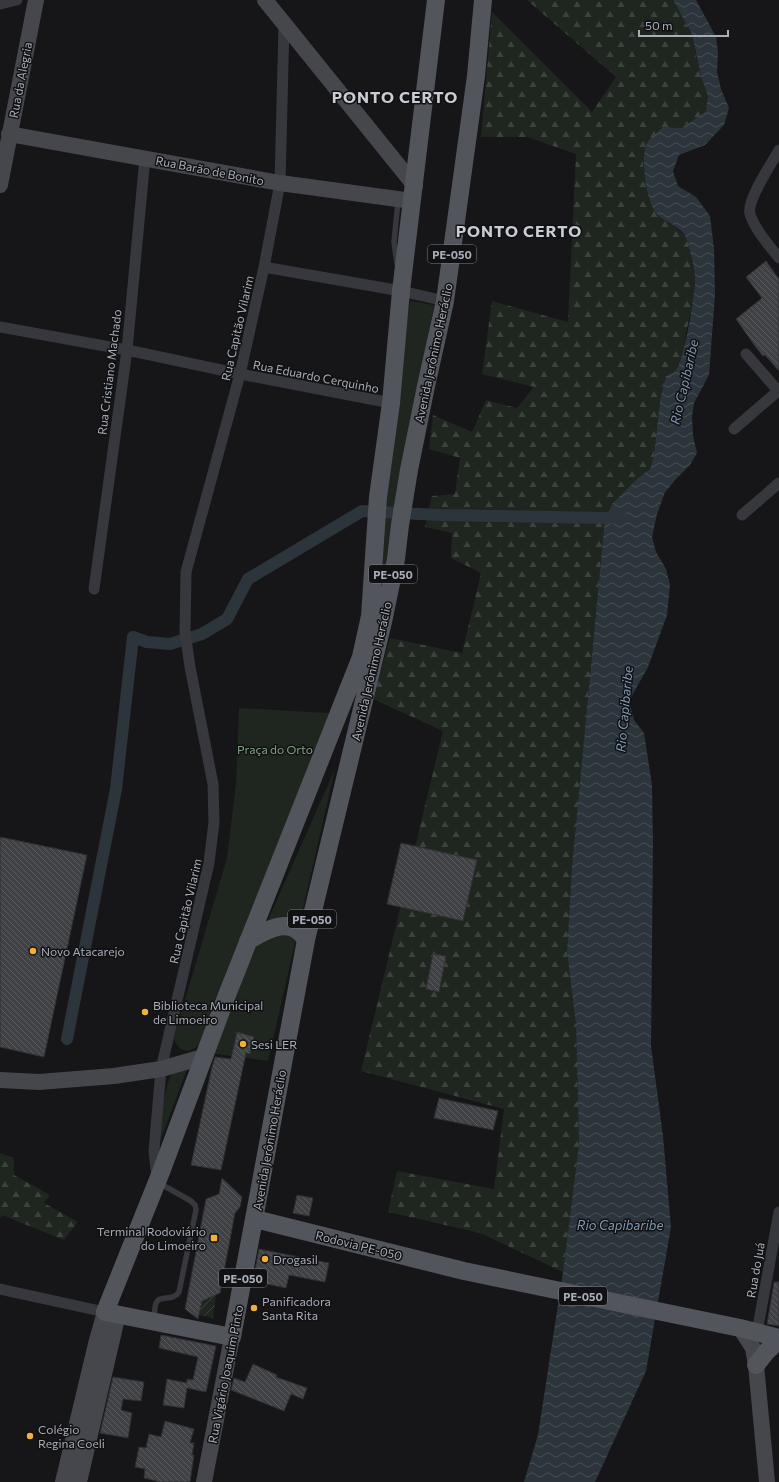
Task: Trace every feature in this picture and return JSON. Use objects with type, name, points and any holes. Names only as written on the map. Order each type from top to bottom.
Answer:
[{"type":"main road","name":"Avenida Jerônimo Heráclio","points":[[157,1181],[248,941],[361,657],[370,616],[378,497],[391,403],[408,195],[436,0]]},
{"type":"main road","name":"Avenida Jerônimo Heráclio","points":[[255,1219],[306,940],[383,622],[396,559],[403,504],[424,393],[445,301],[476,76],[483,0]]},
{"type":"main road","points":[[248,941],[271,929],[284,926],[296,928],[303,934],[306,940]]},
{"type":"main road","name":"PE-050","points":[[112,1313],[157,1181]]},
{"type":"main road","name":"Rodovia PE-050","points":[[255,1219],[464,1271],[749,1330]]},
{"type":"main road","name":"Rua Vigário Joaquim Pinto","points":[[232,1337],[255,1219]]},
{"type":"main road","points":[[112,1313],[232,1337]]},
{"type":"main road","name":"PE-050","points":[[749,1330],[779,1339]]},
{"type":"main road","points":[[756,1366],[767,1351],[779,1339]]},
{"type":"street","points":[[0,4],[17,0]]},
{"type":"street","name":"Rua da Alegria","points":[[0,184],[36,0]]},
{"type":"street","points":[[265,0],[408,195]]},
{"type":"street","name":"Rua Capitão Vilarim","points":[[157,1181],[154,1151],[161,1069],[209,863],[214,822],[212,784],[185,632],[186,572],[240,374],[264,267],[280,183],[284,24]]},
{"type":"street","name":"Rua Barão de Bonito","points":[[9,134],[280,183],[408,195]]},
{"type":"street","points":[[779,150],[749,208],[755,226],[779,258]]},
{"type":"street","name":"Rua Cristiano Machado","points":[[94,589],[126,350],[145,158]]},
{"type":"street","points":[[264,267],[402,283],[445,301]]},
{"type":"street","name":"Rua Eduardo Cerquinho","points":[[0,327],[126,350],[391,403]]},
{"type":"street","points":[[734,429],[778,392],[746,354]]},
{"type":"street","points":[[742,515],[779,482]]},
{"type":"street","points":[[0,1080],[39,1082],[114,1076],[161,1069],[203,1057]]},
{"type":"street","name":"Rua do Juá","points":[[749,1330],[779,1212]]},
{"type":"street","points":[[0,1289],[112,1313]]},
{"type":"street","points":[[63,1482],[96,1344],[112,1313]]},
{"type":"street","points":[[79,1482],[112,1313]]},
{"type":"street","points":[[749,1330],[756,1366],[767,1482]]},
{"type":"street","name":"Rua Vigário Joaquim Pinto","points":[[204,1482],[232,1337]]},
{"type":"lane","points":[[155,1322],[154,1311],[157,1301],[160,1298],[177,1296],[179,1292],[196,1210],[195,1205],[191,1201],[157,1181]]},
{"type":"green space","points":[[527,0],[673,0],[692,34],[696,56],[708,96],[706,111],[682,128],[663,127],[643,163],[645,181],[657,214],[687,238],[695,278],[693,303],[686,332],[683,356],[676,370],[666,376],[660,400],[654,456],[650,469],[637,479],[613,503],[605,518],[572,866],[567,951],[576,1025],[579,1144],[563,1272],[480,1233],[388,1212],[397,1171],[494,1189],[504,1109],[361,1071],[443,731],[373,699],[390,638],[462,653],[481,573],[451,558],[452,533],[425,527],[432,496],[455,494],[460,458],[429,449],[433,415],[472,432],[486,400],[517,408],[534,387],[482,374],[492,301],[568,322],[576,154],[527,137],[481,137],[492,12],[592,112],[616,77]]},
{"type":"green space","points":[[410,301],[434,305],[384,575],[381,557],[384,489]]},
{"type":"green space","name":"Praça do Orto","points":[[239,708],[329,713],[199,1044],[192,1050],[188,1051],[180,1049],[177,1046],[174,1037],[227,858],[236,783]]},
{"type":"green space","points":[[335,769],[268,1061],[209,1053]]},
{"type":"green space","points":[[175,1068],[187,1069],[161,1139],[161,1123],[164,1102],[168,1082]]},
{"type":"green space","points":[[0,1153],[14,1158],[14,1175],[50,1195],[44,1203],[78,1222],[64,1240],[2,1215],[0,1219]]},
{"type":"green space","points":[[216,1295],[213,1318],[199,1315],[202,1301]]},
{"type":"water","name":"Rio Capibaribe","points":[[673,0],[696,0],[716,37],[718,53],[717,72],[721,89],[729,108],[724,125],[705,145],[679,155],[673,171],[678,186],[696,197],[710,216],[714,249],[715,294],[709,375],[694,403],[692,416],[693,436],[697,453],[690,465],[665,492],[657,514],[652,537],[656,552],[666,569],[670,585],[667,615],[648,667],[629,701],[634,720],[644,733],[652,785],[653,843],[651,1046],[663,1136],[671,1227],[646,1371],[595,1482],[524,1482],[538,1435],[563,1272],[579,1144],[576,1025],[567,951],[572,866],[605,518],[613,503],[637,479],[650,469],[654,456],[660,400],[666,376],[676,370],[679,364],[689,326],[695,285],[694,270],[687,240],[682,232],[657,214],[653,208],[647,190],[644,168],[645,149],[649,140],[653,136],[663,127],[682,128],[706,111],[708,96],[701,76],[692,34]]},
{"type":"building","points":[[766,261],[779,279],[779,371],[765,355],[763,356],[736,319],[762,298],[746,277]]},
{"type":"building","name":"Novo Atacarejo","points":[[0,837],[87,855],[44,1057],[0,1047]]},
{"type":"building","points":[[401,843],[477,860],[463,921],[387,904]]},
{"type":"building","points":[[433,954],[446,956],[439,992],[426,989]]},
{"type":"building","points":[[237,1032],[254,1037],[250,1054],[246,1053],[221,1170],[191,1165],[215,1057],[231,1059]]},
{"type":"building","points":[[439,1098],[498,1111],[493,1130],[434,1118]]},
{"type":"building","name":"Terminal Rodoviário do Limoeiro","points":[[222,1178],[242,1197],[240,1207],[235,1213],[220,1293],[202,1301],[198,1319],[185,1309],[206,1199],[219,1194]]},
{"type":"building","points":[[297,1195],[313,1198],[309,1216],[293,1213]]},
{"type":"building","points":[[259,1249],[329,1263],[325,1282],[289,1275],[286,1288],[253,1281]]},
{"type":"building","points":[[774,1282],[779,1282],[779,1326],[767,1324]]},
{"type":"building","points":[[161,1335],[216,1346],[206,1392],[187,1388],[184,1408],[163,1405],[167,1379],[187,1383],[187,1379],[193,1380],[198,1357],[159,1348]]},
{"type":"building","points":[[253,1364],[277,1375],[276,1377],[307,1388],[303,1399],[291,1394],[284,1411],[231,1390],[234,1378],[245,1382]]},
{"type":"building","points":[[113,1377],[144,1382],[141,1401],[123,1399],[121,1410],[132,1413],[128,1438],[100,1433]]},
{"type":"building","points":[[165,1421],[194,1429],[190,1443],[194,1443],[192,1455],[194,1455],[190,1482],[157,1482],[144,1478],[145,1469],[135,1467],[139,1447],[146,1448],[149,1434],[161,1437]]},
{"type":"waterway","points":[[67,1039],[116,789],[133,637],[147,642],[170,644],[202,634],[227,619],[248,579],[362,511],[439,515],[621,517]]},
{"type":"place","name":"Novo Atacarejo","points":[[33,951]]},
{"type":"place","name":"Biblioteca Municipal de Limoeiro","points":[[145,1012]]},
{"type":"place","name":"Sesi LER","points":[[243,1044]]},
{"type":"place","name":"Terminal Rodoviário do Limoeiro","points":[[214,1238]]},
{"type":"place","name":"Drogasil","points":[[265,1259]]},
{"type":"place","name":"Panificadora Santa Rita","points":[[254,1308]]},
{"type":"place","name":"Colégio Regina Coeli","points":[[30,1436]]},
{"type":"district","name":"PONTO CERTO","points":[[395,96]]},
{"type":"district","name":"PONTO CERTO","points":[[519,230]]}]
